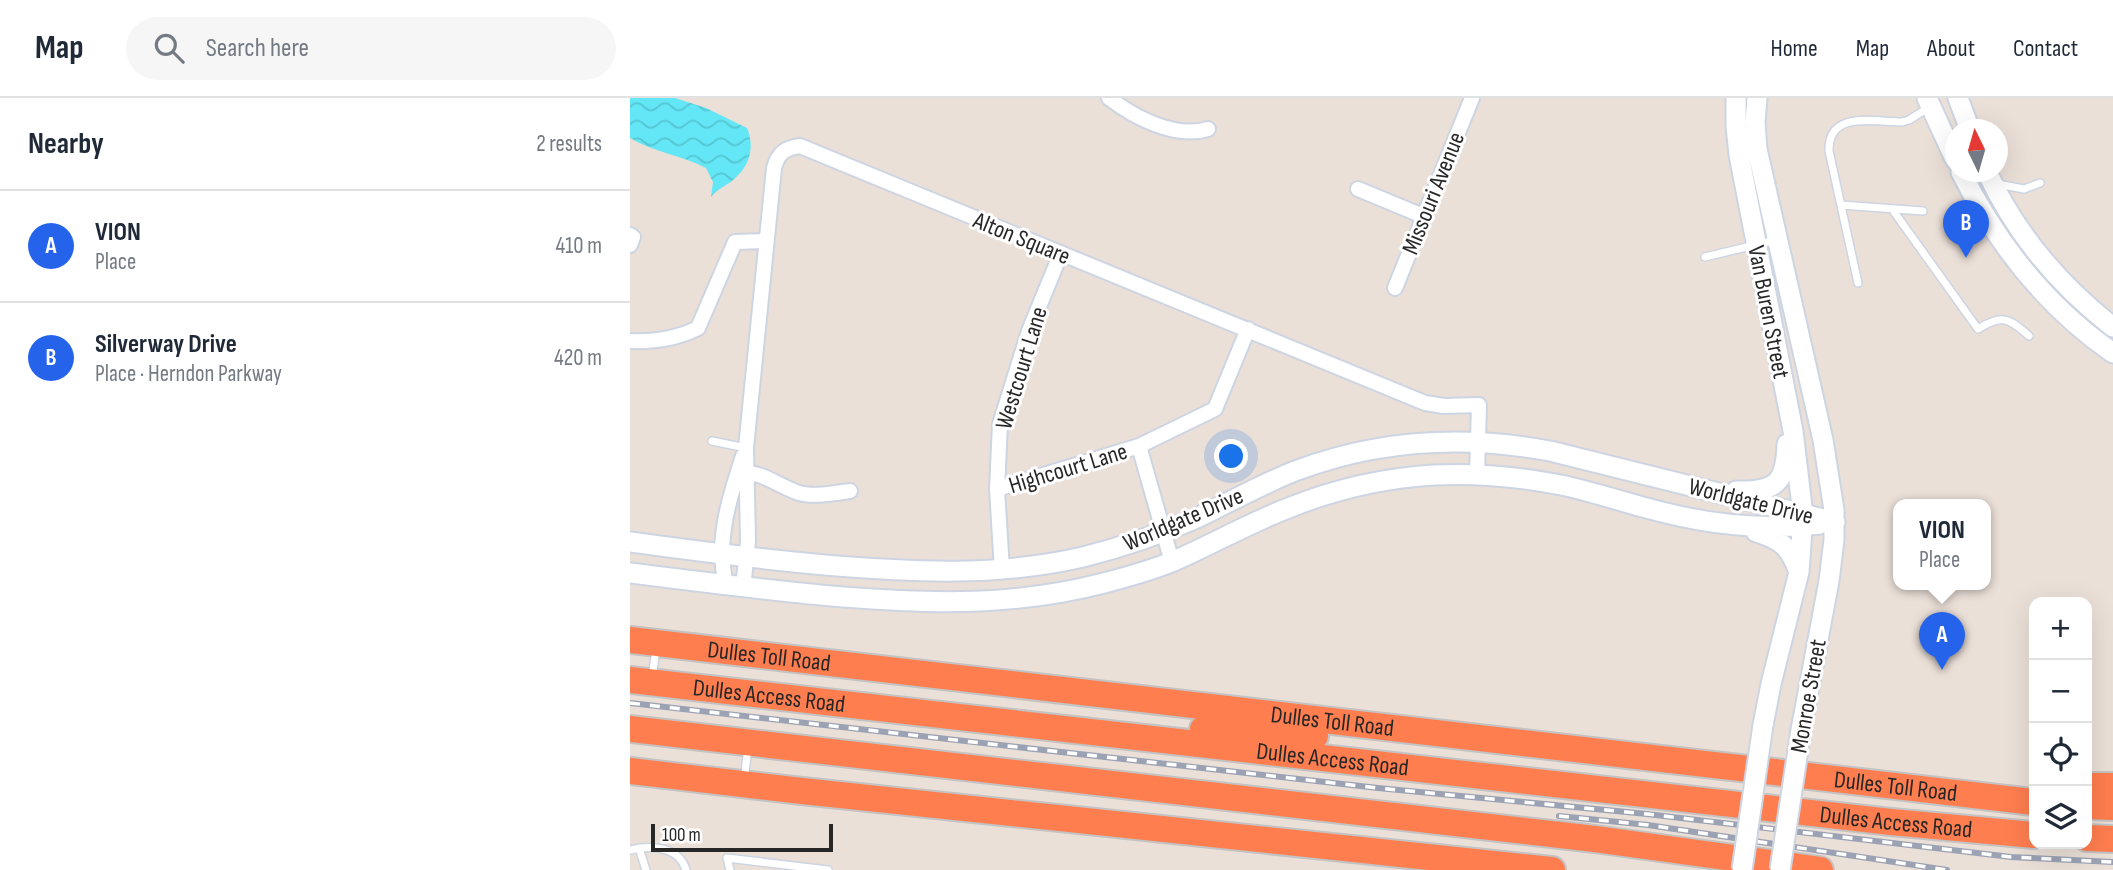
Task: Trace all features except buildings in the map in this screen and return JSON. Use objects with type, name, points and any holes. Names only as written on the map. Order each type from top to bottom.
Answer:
[{"type":"highway","name":"Dulles Toll Road","points":[[630,640],[2029,801]]},
{"type":"highway","name":"Dulles Access Road","points":[[641,681],[1891,822],[2029,835]]},
{"type":"highway","points":[[986,721],[1062,720],[1331,737],[1484,739]]},
{"type":"highway","name":"Dulles Access Road","points":[[630,729],[1595,839],[1820,870]]},
{"type":"highway","points":[[630,771],[1552,870]]},
{"type":"highway","points":[[1905,788],[2029,784]]},
{"type":"highway","points":[[2092,786],[2113,786]]},
{"type":"highway","points":[[2092,806],[2113,807]]},
{"type":"highway","points":[[2092,838],[2113,839]]},
{"type":"street","points":[[1109,98],[1135,114],[1174,130],[1197,133],[1208,129]]},
{"type":"street","name":"Missouri Avenue","points":[[1395,288],[1472,98]]},
{"type":"street","name":"Van Buren Street","points":[[1736,98],[1738,147],[1788,404],[1799,472],[1803,520]]},
{"type":"street","name":"Van Buren Street","points":[[1757,98],[1757,149],[1827,459],[1835,522]]},
{"type":"street","points":[[1958,98],[1966,119]]},
{"type":"street","points":[[1929,102],[1945,137]]},
{"type":"street","name":"Alton Square","points":[[734,587],[746,557],[742,472],[774,168],[777,156],[789,147],[800,146],[1425,403],[1444,406],[1479,405],[1477,475]]},
{"type":"street","points":[[1967,182],[1995,232],[2029,277],[2070,319],[2113,353]]},
{"type":"street","points":[[1993,182],[2014,222],[2044,262],[2070,290],[2113,327]]},
{"type":"street","points":[[1358,189],[1423,216]]},
{"type":"street","points":[[630,235],[634,237],[630,245]]},
{"type":"street","points":[[630,341],[655,341],[686,334],[698,328],[735,242],[765,241]]},
{"type":"street","name":"Westcourt Lane","points":[[1002,570],[997,489],[1000,424],[1029,331],[1060,253]]},
{"type":"street","name":"Highcourt Lane","points":[[997,489],[1139,446],[1215,409],[1248,329]]},
{"type":"street","points":[[1705,490],[1759,491],[1777,483],[1786,466],[1788,404]]},
{"type":"street","name":"Worldgate Drive","points":[[630,542],[746,557],[905,571],[953,573],[1002,570],[1082,557],[1127,545],[1162,532],[1292,472],[1332,459],[1392,446],[1478,442],[1550,451],[1705,490],[1803,520],[1835,522]]},
{"type":"street","name":"Highcourt Lane","points":[[1139,446],[1172,562]]},
{"type":"street","points":[[742,472],[769,477],[798,493],[820,495],[850,491]]},
{"type":"street","name":"Alton Square","points":[[734,587],[722,554],[732,491],[742,472]]},
{"type":"street","name":"Worldgate Drive","points":[[630,573],[734,587],[921,603],[1016,600],[1105,583],[1172,562],[1274,513],[1373,483],[1414,477],[1477,475],[1562,485],[1663,512],[1721,523],[1788,527],[1803,520]]},
{"type":"street","name":"Monroe Street","points":[[1742,870],[1763,725],[1799,572],[1803,520]]},
{"type":"street","name":"Monroe Street","points":[[1780,870],[1801,730],[1829,581],[1835,522]]},
{"type":"street","points":[[1721,523],[1780,541],[1792,553],[1799,572]]},
{"type":"lane","points":[[1858,283],[1829,151],[1831,135],[1843,124],[1853,121],[1906,122],[1929,102]]},
{"type":"lane","points":[[2003,182],[2024,190],[2040,183]]},
{"type":"lane","points":[[1841,205],[1923,211]]},
{"type":"lane","points":[[1892,209],[1978,329],[1992,320],[2000,319],[2013,323],[2029,336]]},
{"type":"lane","points":[[1706,257],[1778,239]]},
{"type":"lane","points":[[712,441],[746,448]]},
{"type":"lane","points":[[641,681],[657,644]]},
{"type":"lane","points":[[744,785],[749,743]]},
{"type":"lane","points":[[639,848],[646,870]]},
{"type":"lane","points":[[630,850],[669,849],[684,862],[686,870]]},
{"type":"lane","points":[[730,870],[727,858],[828,870]]},
{"type":"water","points":[[630,98],[675,98],[706,108],[747,128],[751,149],[739,175],[711,197],[713,182],[706,168],[630,138]]},
{"type":"railway","points":[[630,703],[1378,788],[1647,814],[2011,857],[2113,862]]},
{"type":"railway","points":[[1559,816],[1648,825],[1947,870]]},
{"type":"place","name":"Silverway Drive","points":[[1966,258]]},
{"type":"place","name":"VION","points":[[1942,670]]}]
